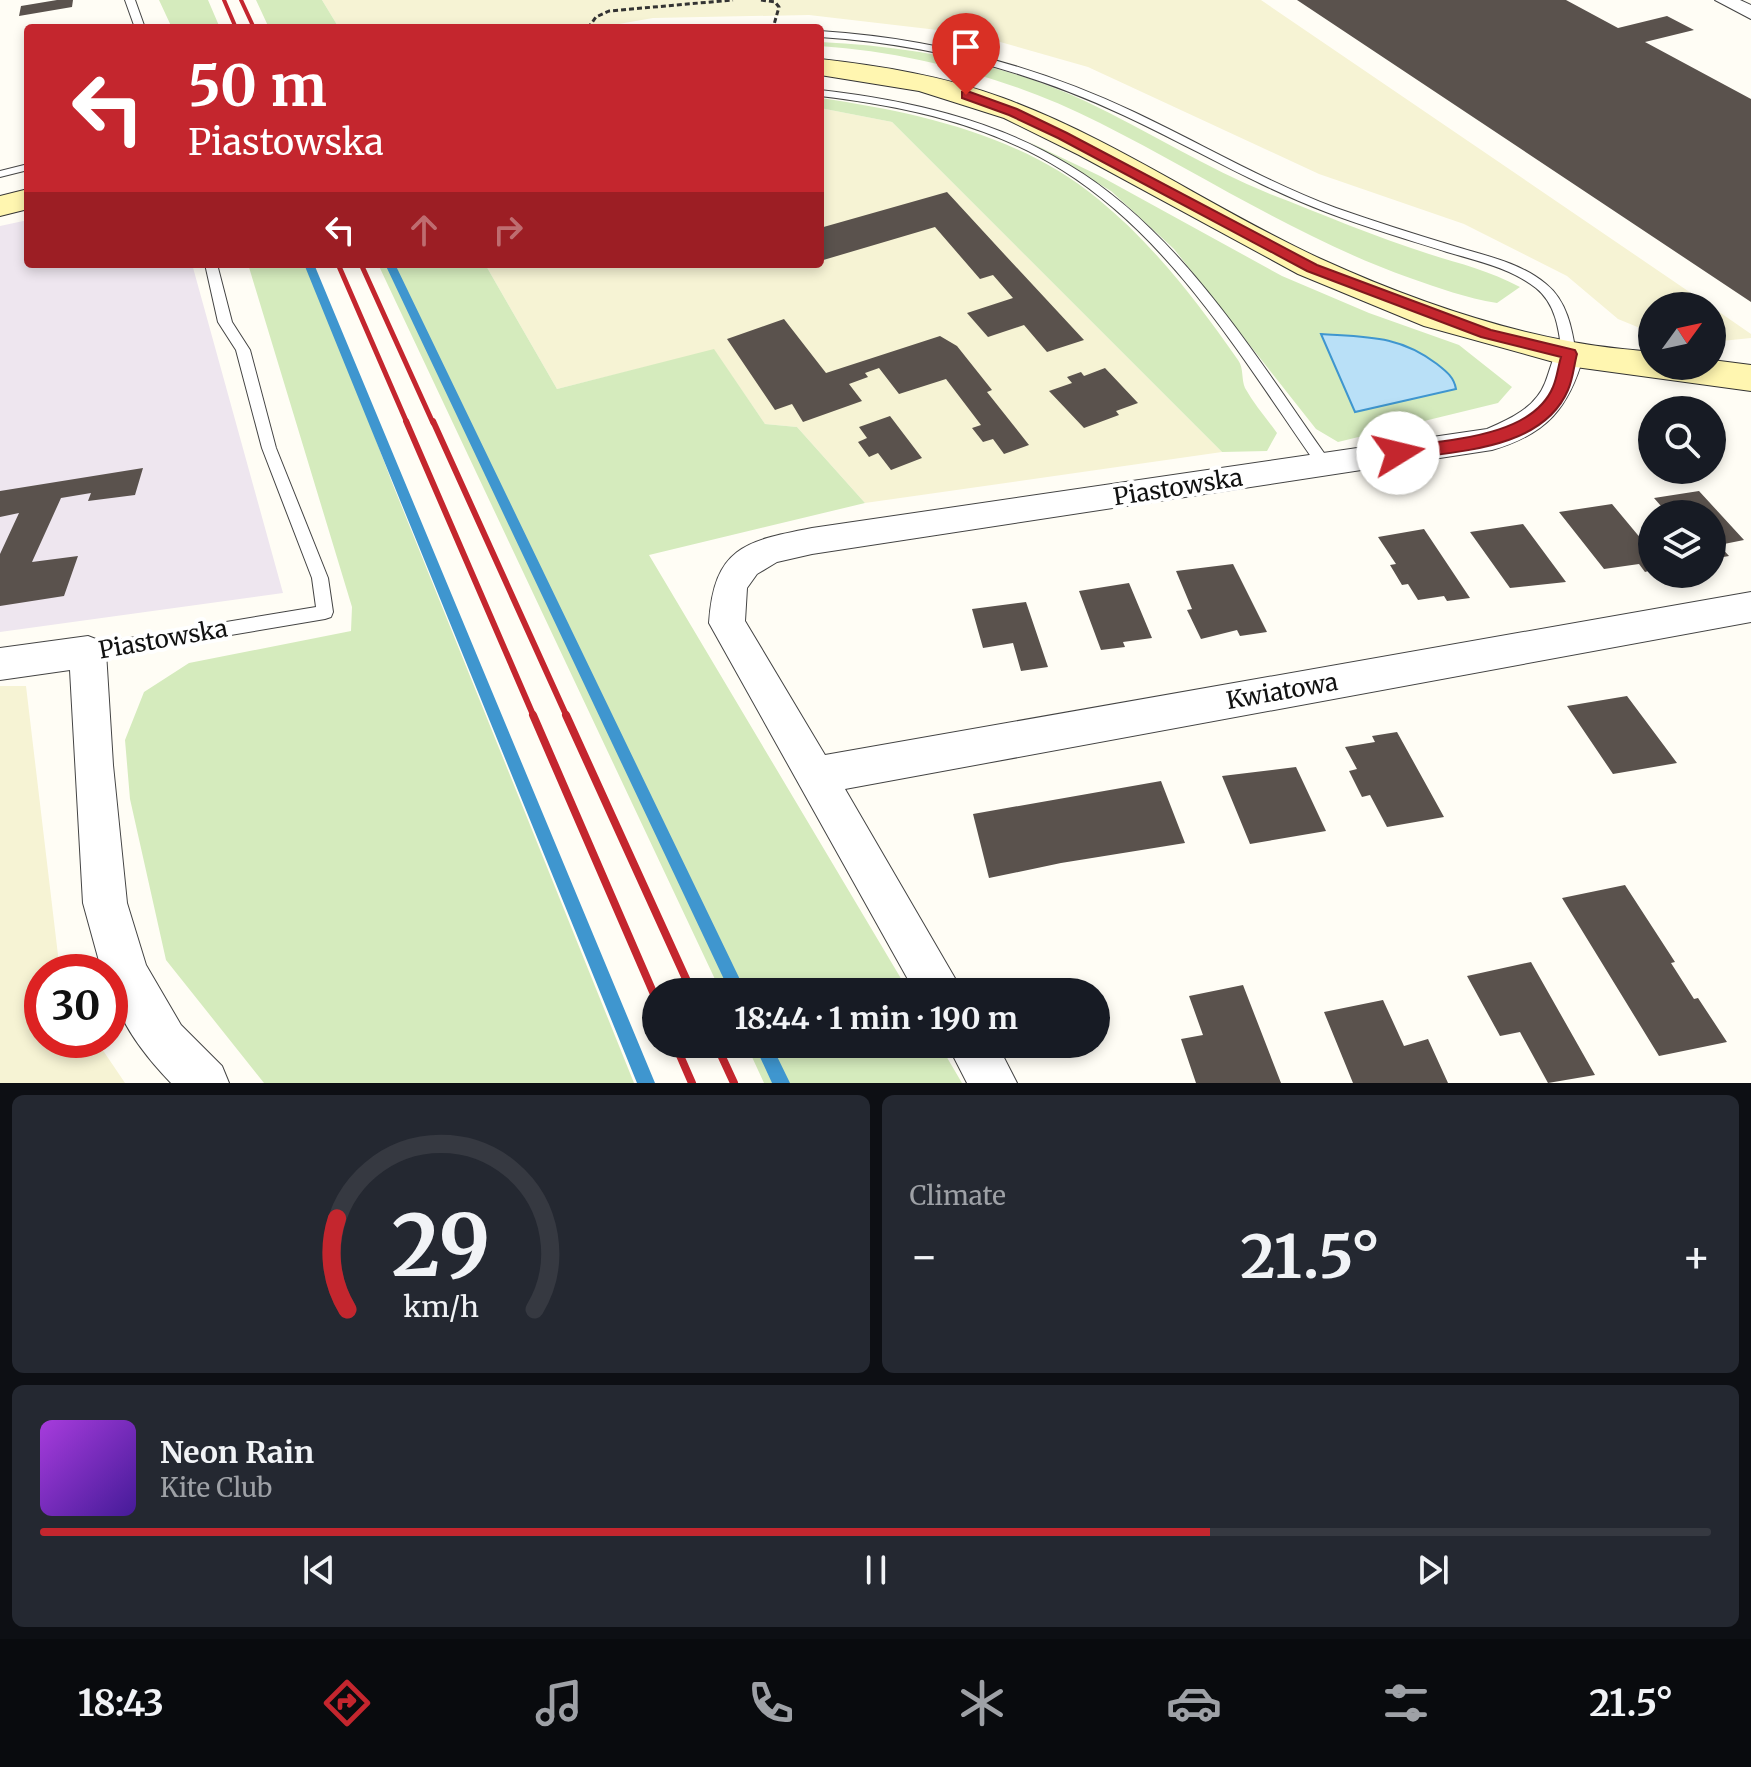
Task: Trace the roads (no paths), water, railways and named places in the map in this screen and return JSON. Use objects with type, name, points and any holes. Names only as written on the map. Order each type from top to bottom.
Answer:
[{"type":"street","points":[[1725,0],[1751,13]]},
{"type":"street","points":[[824,68],[915,82],[1013,112],[1115,162],[1312,268],[1487,334],[1569,354],[1638,363]]},
{"type":"street","points":[[0,206],[24,200]]},
{"type":"street","name":"Piastowska","points":[[813,776],[727,623],[731,584],[745,563],[769,550],[812,541],[1492,439],[1520,428],[1544,412],[1560,390],[1569,354]]},
{"type":"street","points":[[1726,375],[1751,378]]},
{"type":"street","name":"Kwiatowa","points":[[813,776],[1751,607]]},
{"type":"street","points":[[88,652],[93,765],[105,903],[126,975],[164,1042],[205,1083]]},
{"type":"street","name":"Piastowska","points":[[0,664],[88,652]]},
{"type":"street","points":[[813,776],[932,978]]},
{"type":"street","points":[[979,1058],[993,1083]]},
{"type":"lane","points":[[130,0],[139,24]]},
{"type":"lane","points":[[824,34],[960,53],[1036,75],[1108,103],[1239,171],[1296,196],[1519,271],[1553,296],[1566,326],[1569,354]]},
{"type":"lane","points":[[824,93],[879,100],[943,114],[1004,135],[1077,175],[1124,212],[1180,269],[1324,464]]},
{"type":"lane","points":[[0,174],[24,168]]},
{"type":"lane","name":"Piastowska","points":[[88,652],[325,612],[320,578],[269,448],[243,350],[225,322],[212,268]]},
{"type":"water","points":[[1321,334],[1382,339],[1409,348],[1443,369],[1456,389],[1355,412]]},
{"type":"waterway","points":[[311,268],[646,1083]]},
{"type":"waterway","points":[[392,268],[731,978]]},
{"type":"waterway","points":[[769,1058],[781,1083]]},
{"type":"railway","points":[[224,0],[234,24]]},
{"type":"railway","points":[[241,0],[252,24]]},
{"type":"railway","points":[[340,268],[407,423]]},
{"type":"railway","points":[[363,268],[433,423]]},
{"type":"railway","points":[[406,421],[534,717]]},
{"type":"railway","points":[[433,421],[567,717]]},
{"type":"railway","points":[[533,715],[647,978]]},
{"type":"railway","points":[[566,715],[686,978]]},
{"type":"railway","points":[[681,1058],[692,1083]]},
{"type":"railway","points":[[722,1058],[734,1083]]}]
